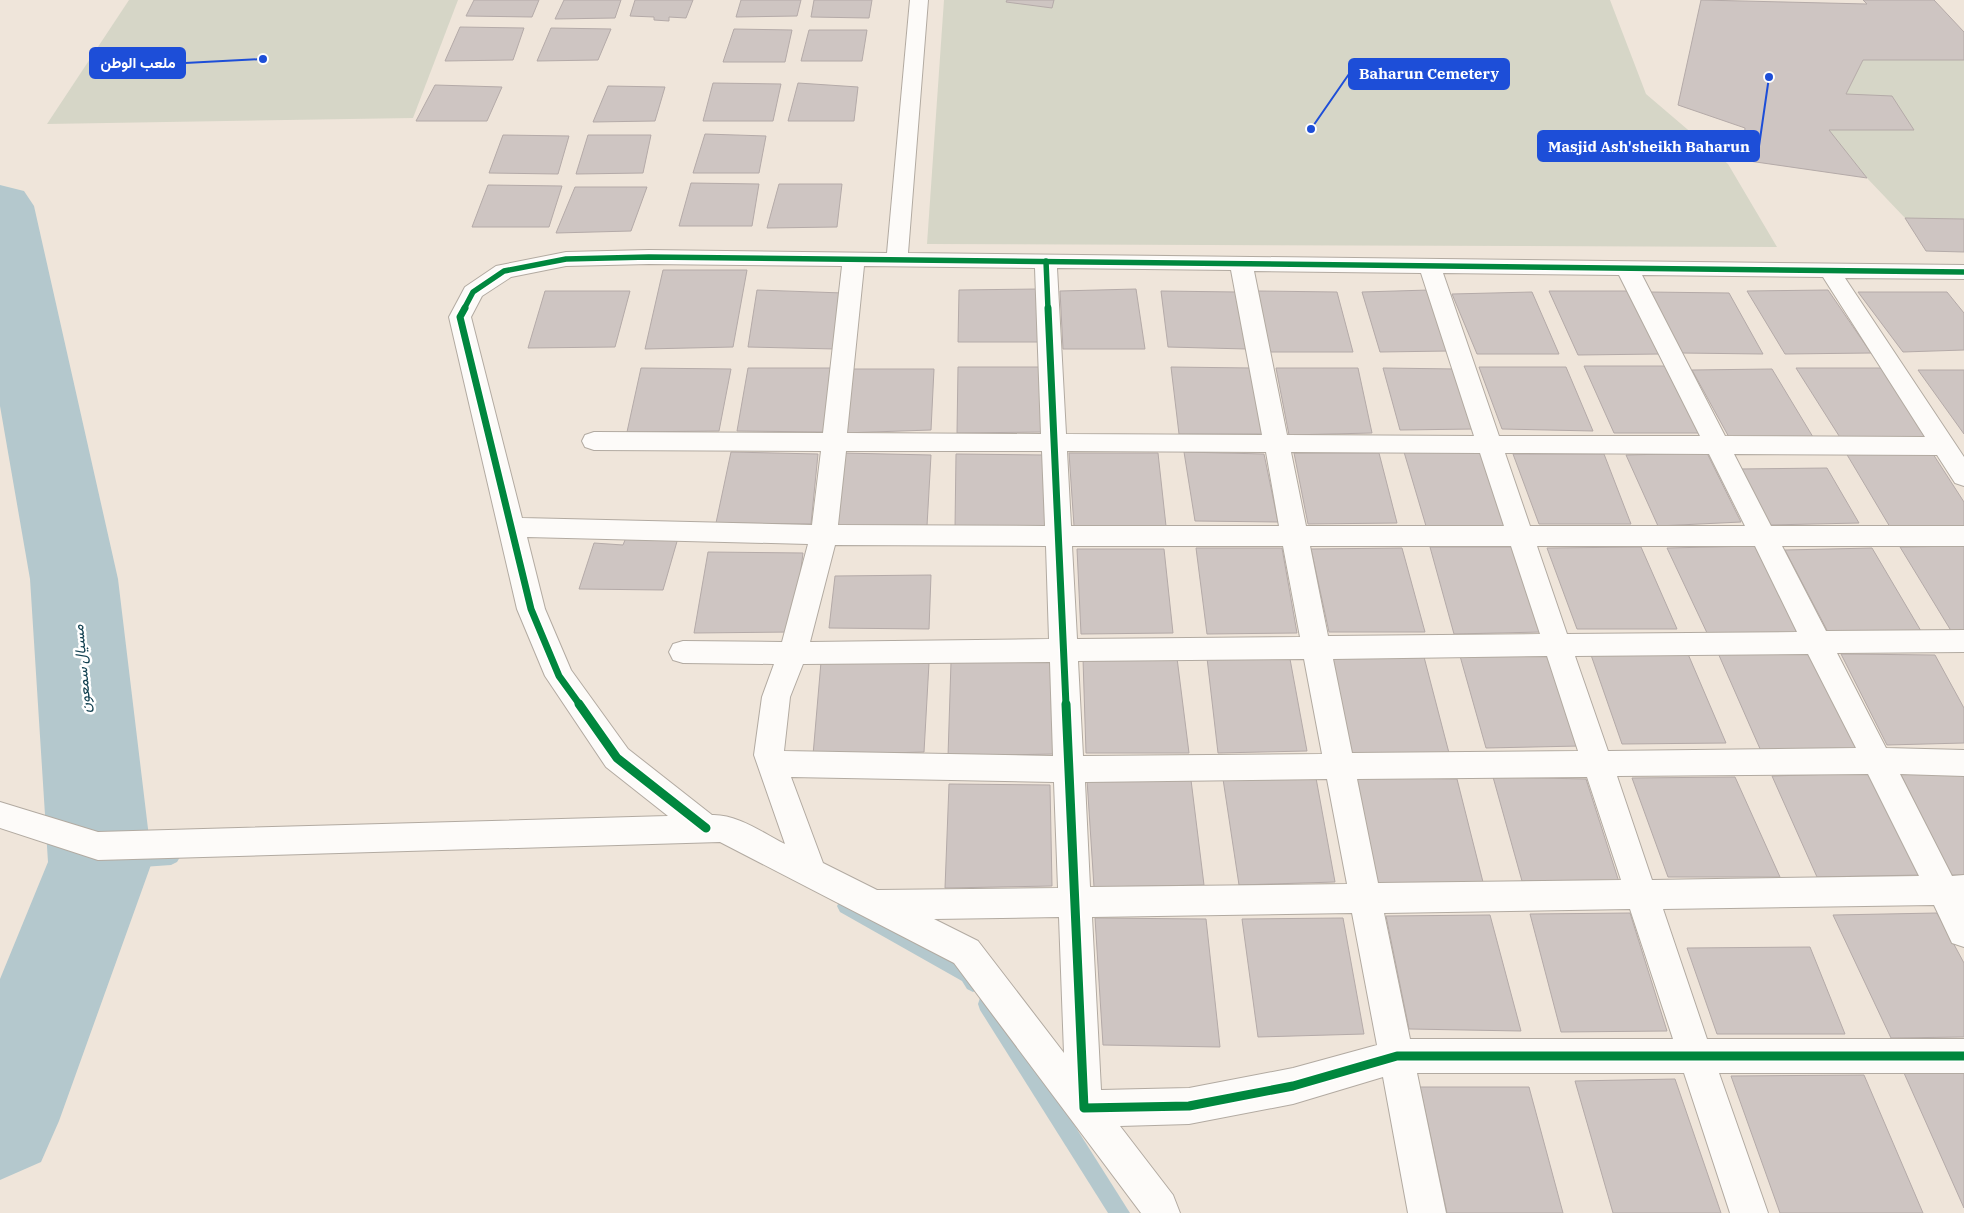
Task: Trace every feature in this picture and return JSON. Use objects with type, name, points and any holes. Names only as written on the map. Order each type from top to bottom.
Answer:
[{"type":"street","points":[[897,260],[919,0]]},
{"type":"street","points":[[706,828],[618,758],[559,676],[530,609],[460,317],[473,292],[504,270],[566,260],[649,257],[1964,272]]},
{"type":"street","points":[[811,873],[769,755],[776,697],[793,653],[824,535],[854,259]]},
{"type":"street","points":[[1046,261],[1084,1108]]},
{"type":"street","points":[[1241,263],[1427,1213]]},
{"type":"street","points":[[1429,265],[1748,1213]]},
{"type":"street","points":[[1627,268],[1876,761],[1953,891],[1964,932]]},
{"type":"street","points":[[1829,270],[1964,477]]},
{"type":"street","points":[[594,441],[1943,446]]},
{"type":"street","points":[[510,527],[824,535],[1295,538],[1964,536]]},
{"type":"street","points":[[683,652],[793,653],[1316,646],[1964,641]]},
{"type":"street","points":[[771,764],[1069,769],[1876,761],[1964,763]]},
{"type":"street","points":[[0,815],[98,846],[723,828],[966,952],[1160,1208],[1161,1213]]},
{"type":"street","points":[[874,905],[1953,891]]},
{"type":"street","points":[[1084,1108],[1189,1106],[1293,1086],[1397,1056],[1964,1056]]},
{"type":"shaded area","points":[[129,0],[458,0],[413,118],[47,124]]},
{"type":"shaded area","points":[[944,0],[1610,0],[1646,94],[1728,164],[1777,247],[927,244]]},
{"type":"shaded area","points":[[1863,60],[1964,60],[1964,219],[1905,218],[1867,178],[1829,130],[1913,130],[1892,97],[1846,94]]},
{"type":"building","points":[[474,0],[539,0],[532,17],[466,16]]},
{"type":"building","points":[[564,0],[621,0],[615,18],[555,19]]},
{"type":"building","points":[[635,0],[693,0],[686,18],[669,17],[669,21],[654,20],[654,17],[630,16]]},
{"type":"building","points":[[741,0],[801,0],[797,16],[736,17]]},
{"type":"building","points":[[814,0],[872,0],[869,18],[811,17]]},
{"type":"building","points":[[1007,0],[1054,0],[1052,8],[1006,2]]},
{"type":"building","points":[[1701,0],[1867,4],[1863,0],[1934,0],[1964,32],[1964,60],[1863,60],[1846,94],[1892,96],[1914,130],[1829,130],[1867,178],[1742,160],[1745,128],[1678,105]]},
{"type":"building","points":[[460,27],[524,28],[513,60],[445,61]]},
{"type":"building","points":[[551,28],[611,29],[598,60],[537,61]]},
{"type":"building","points":[[734,29],[792,30],[785,62],[723,62]]},
{"type":"building","points":[[809,30],[867,30],[862,61],[801,61]]},
{"type":"building","points":[[713,83],[781,84],[773,121],[703,121]]},
{"type":"building","points":[[798,83],[858,87],[854,121],[788,121]]},
{"type":"building","points":[[435,85],[502,87],[487,121],[416,121]]},
{"type":"building","points":[[608,86],[665,87],[655,121],[593,122]]},
{"type":"building","points":[[705,134],[766,136],[759,173],[693,173]]},
{"type":"building","points":[[503,135],[569,136],[558,174],[489,173]]},
{"type":"building","points":[[588,135],[651,135],[643,173],[576,174]]},
{"type":"building","points":[[691,183],[759,184],[752,226],[679,226]]},
{"type":"building","points":[[779,184],[842,184],[837,227],[767,228]]},
{"type":"building","points":[[488,185],[562,186],[549,227],[472,227]]},
{"type":"building","points":[[575,187],[647,187],[631,231],[556,233]]},
{"type":"building","points":[[1905,218],[1964,219],[1964,252],[1926,251]]},
{"type":"building","points":[[663,270],[747,270],[733,347],[645,349]]},
{"type":"building","points":[[1038,289],[1039,342],[958,342],[959,290]]},
{"type":"building","points":[[1136,289],[1145,349],[1063,349],[1060,291]]},
{"type":"building","points":[[757,290],[843,293],[835,349],[748,347]]},
{"type":"building","points":[[1429,290],[1449,351],[1380,352],[1362,292]]},
{"type":"building","points":[[1828,290],[1871,353],[1785,354],[1747,291]]},
{"type":"building","points":[[545,291],[630,291],[615,347],[528,348]]},
{"type":"building","points":[[1161,291],[1236,292],[1247,349],[1168,347]]},
{"type":"building","points":[[1258,291],[1337,292],[1353,352],[1269,352]]},
{"type":"building","points":[[1549,291],[1627,291],[1660,354],[1578,355]]},
{"type":"building","points":[[1532,292],[1559,354],[1477,354],[1452,294]]},
{"type":"building","points":[[1649,292],[1729,293],[1763,354],[1681,353]]},
{"type":"building","points":[[1858,292],[1947,292],[1964,313],[1964,350],[1903,352]]},
{"type":"building","points":[[1584,366],[1666,366],[1700,433],[1614,433]]},
{"type":"building","points":[[958,367],[1042,367],[1044,432],[957,433]]},
{"type":"building","points":[[1171,367],[1251,368],[1263,434],[1179,434]]},
{"type":"building","points":[[1479,367],[1566,367],[1593,431],[1502,429]]},
{"type":"building","points":[[641,368],[731,369],[719,431],[627,432]]},
{"type":"building","points":[[748,368],[832,368],[825,432],[737,431]]},
{"type":"building","points":[[1276,368],[1358,368],[1372,433],[1289,435]]},
{"type":"building","points":[[1383,368],[1456,369],[1474,429],[1400,430]]},
{"type":"building","points":[[1796,368],[1884,368],[1931,440],[1841,439]]},
{"type":"building","points":[[850,369],[934,369],[931,430],[843,433]]},
{"type":"building","points":[[1772,369],[1813,437],[1730,439],[1692,370]]},
{"type":"building","points":[[1918,370],[1964,370],[1964,434]]},
{"type":"building","points":[[1481,450],[1507,526],[1426,526],[1404,452]]},
{"type":"building","points":[[731,452],[818,454],[811,524],[716,523]]},
{"type":"building","points":[[1184,452],[1264,454],[1278,522],[1195,521]]},
{"type":"building","points":[[842,453],[931,455],[927,526],[836,525]]},
{"type":"building","points":[[1069,453],[1158,453],[1166,526],[1074,526]]},
{"type":"building","points":[[1294,453],[1379,453],[1397,523],[1308,524]]},
{"type":"building","points":[[1707,453],[1741,522],[1658,526],[1626,455]]},
{"type":"building","points":[[1846,453],[1933,454],[1964,502],[1964,528],[1890,527]]},
{"type":"building","points":[[956,454],[1044,455],[1047,527],[955,528]]},
{"type":"building","points":[[1513,454],[1604,454],[1631,524],[1539,524]]},
{"type":"building","points":[[1827,468],[1859,523],[1769,525],[1739,469]]},
{"type":"building","points":[[627,535],[678,538],[663,590],[579,589],[594,543],[623,545]]},
{"type":"building","points":[[1755,546],[1800,633],[1708,635],[1667,548]]},
{"type":"building","points":[[1964,546],[1964,634],[1953,634],[1900,547]]},
{"type":"building","points":[[1430,547],[1515,547],[1542,632],[1454,634]]},
{"type":"building","points":[[1641,547],[1677,629],[1577,629],[1547,548]]},
{"type":"building","points":[[1196,548],[1282,548],[1297,633],[1207,634]]},
{"type":"building","points":[[1402,548],[1425,632],[1329,632],[1311,549]]},
{"type":"building","points":[[1872,548],[1921,631],[1829,634],[1785,550]]},
{"type":"building","points":[[1077,549],[1164,549],[1173,633],[1081,634]]},
{"type":"building","points":[[708,552],[803,553],[793,632],[694,633]]},
{"type":"building","points":[[931,575],[929,629],[829,628],[835,576]]},
{"type":"building","points":[[1718,653],[1810,654],[1858,750],[1761,751]]},
{"type":"building","points":[[1688,654],[1726,743],[1622,744],[1591,655]]},
{"type":"building","points":[[1841,654],[1935,655],[1964,708],[1964,743],[1887,745]]},
{"type":"building","points":[[1549,655],[1580,746],[1486,748],[1460,656]]},
{"type":"building","points":[[1424,657],[1449,753],[1350,757],[1327,658]]},
{"type":"building","points":[[1177,658],[1189,753],[1086,753],[1083,659]]},
{"type":"building","points":[[1207,658],[1290,659],[1307,751],[1218,753]]},
{"type":"building","points":[[821,662],[929,663],[924,752],[813,755]]},
{"type":"building","points":[[951,662],[1051,662],[1055,754],[948,756]]},
{"type":"building","points":[[1869,773],[1921,875],[1817,877],[1772,776]]},
{"type":"building","points":[[1900,773],[1964,774],[1964,875],[1951,875]]},
{"type":"building","points":[[1355,777],[1457,779],[1484,886],[1376,886]]},
{"type":"building","points":[[1493,777],[1586,779],[1619,882],[1522,881]]},
{"type":"building","points":[[1735,777],[1780,877],[1668,877],[1632,778]]},
{"type":"building","points":[[1316,778],[1335,882],[1239,885],[1223,779]]},
{"type":"building","points":[[1087,780],[1191,780],[1204,885],[1094,887]]},
{"type":"building","points":[[949,784],[1050,785],[1052,886],[945,888]]},
{"type":"building","points":[[1630,913],[1667,1031],[1561,1032],[1530,914]]},
{"type":"building","points":[[1937,913],[1964,963],[1964,1037],[1891,1038],[1833,915]]},
{"type":"building","points":[[1490,915],[1521,1031],[1409,1029],[1386,916]]},
{"type":"building","points":[[1095,918],[1206,919],[1220,1047],[1103,1045]]},
{"type":"building","points":[[1343,918],[1364,1034],[1258,1037],[1242,919]]},
{"type":"building","points":[[1810,947],[1845,1034],[1717,1034],[1687,948]]},
{"type":"building","points":[[1964,1072],[1964,1208],[1904,1073]]},
{"type":"building","points":[[1864,1075],[1923,1213],[1780,1213],[1731,1076]]},
{"type":"building","points":[[1675,1079],[1721,1213],[1613,1213],[1575,1081]]},
{"type":"building","points":[[1420,1087],[1529,1087],[1563,1213],[1447,1213]]},
{"type":"waterway","name":"مسيال سمعون","points":[[0,206],[74,579],[100,862],[0,1121]]},
{"type":"waterway","points":[[100,862],[171,857]]},
{"type":"waterway","points":[[846,906],[968,975],[973,983]]},
{"type":"waterway","points":[[987,1004],[1120,1213]]},
{"type":"cycle path","points":[[706,828],[617,758],[559,676],[531,609],[460,317],[473,292],[504,271],[566,259],[649,257],[1964,272]]},
{"type":"cycle path","points":[[1046,261],[1084,1108],[1189,1106],[1293,1086],[1397,1056],[1964,1056]]},
{"type":"place","name":"ملعب الوطن","points":[[263,59]]},
{"type":"place","name":"Masjid Ash'sheikh Baharun","points":[[1769,77]]},
{"type":"place","name":"Baharun Cemetery","points":[[1311,129]]}]
